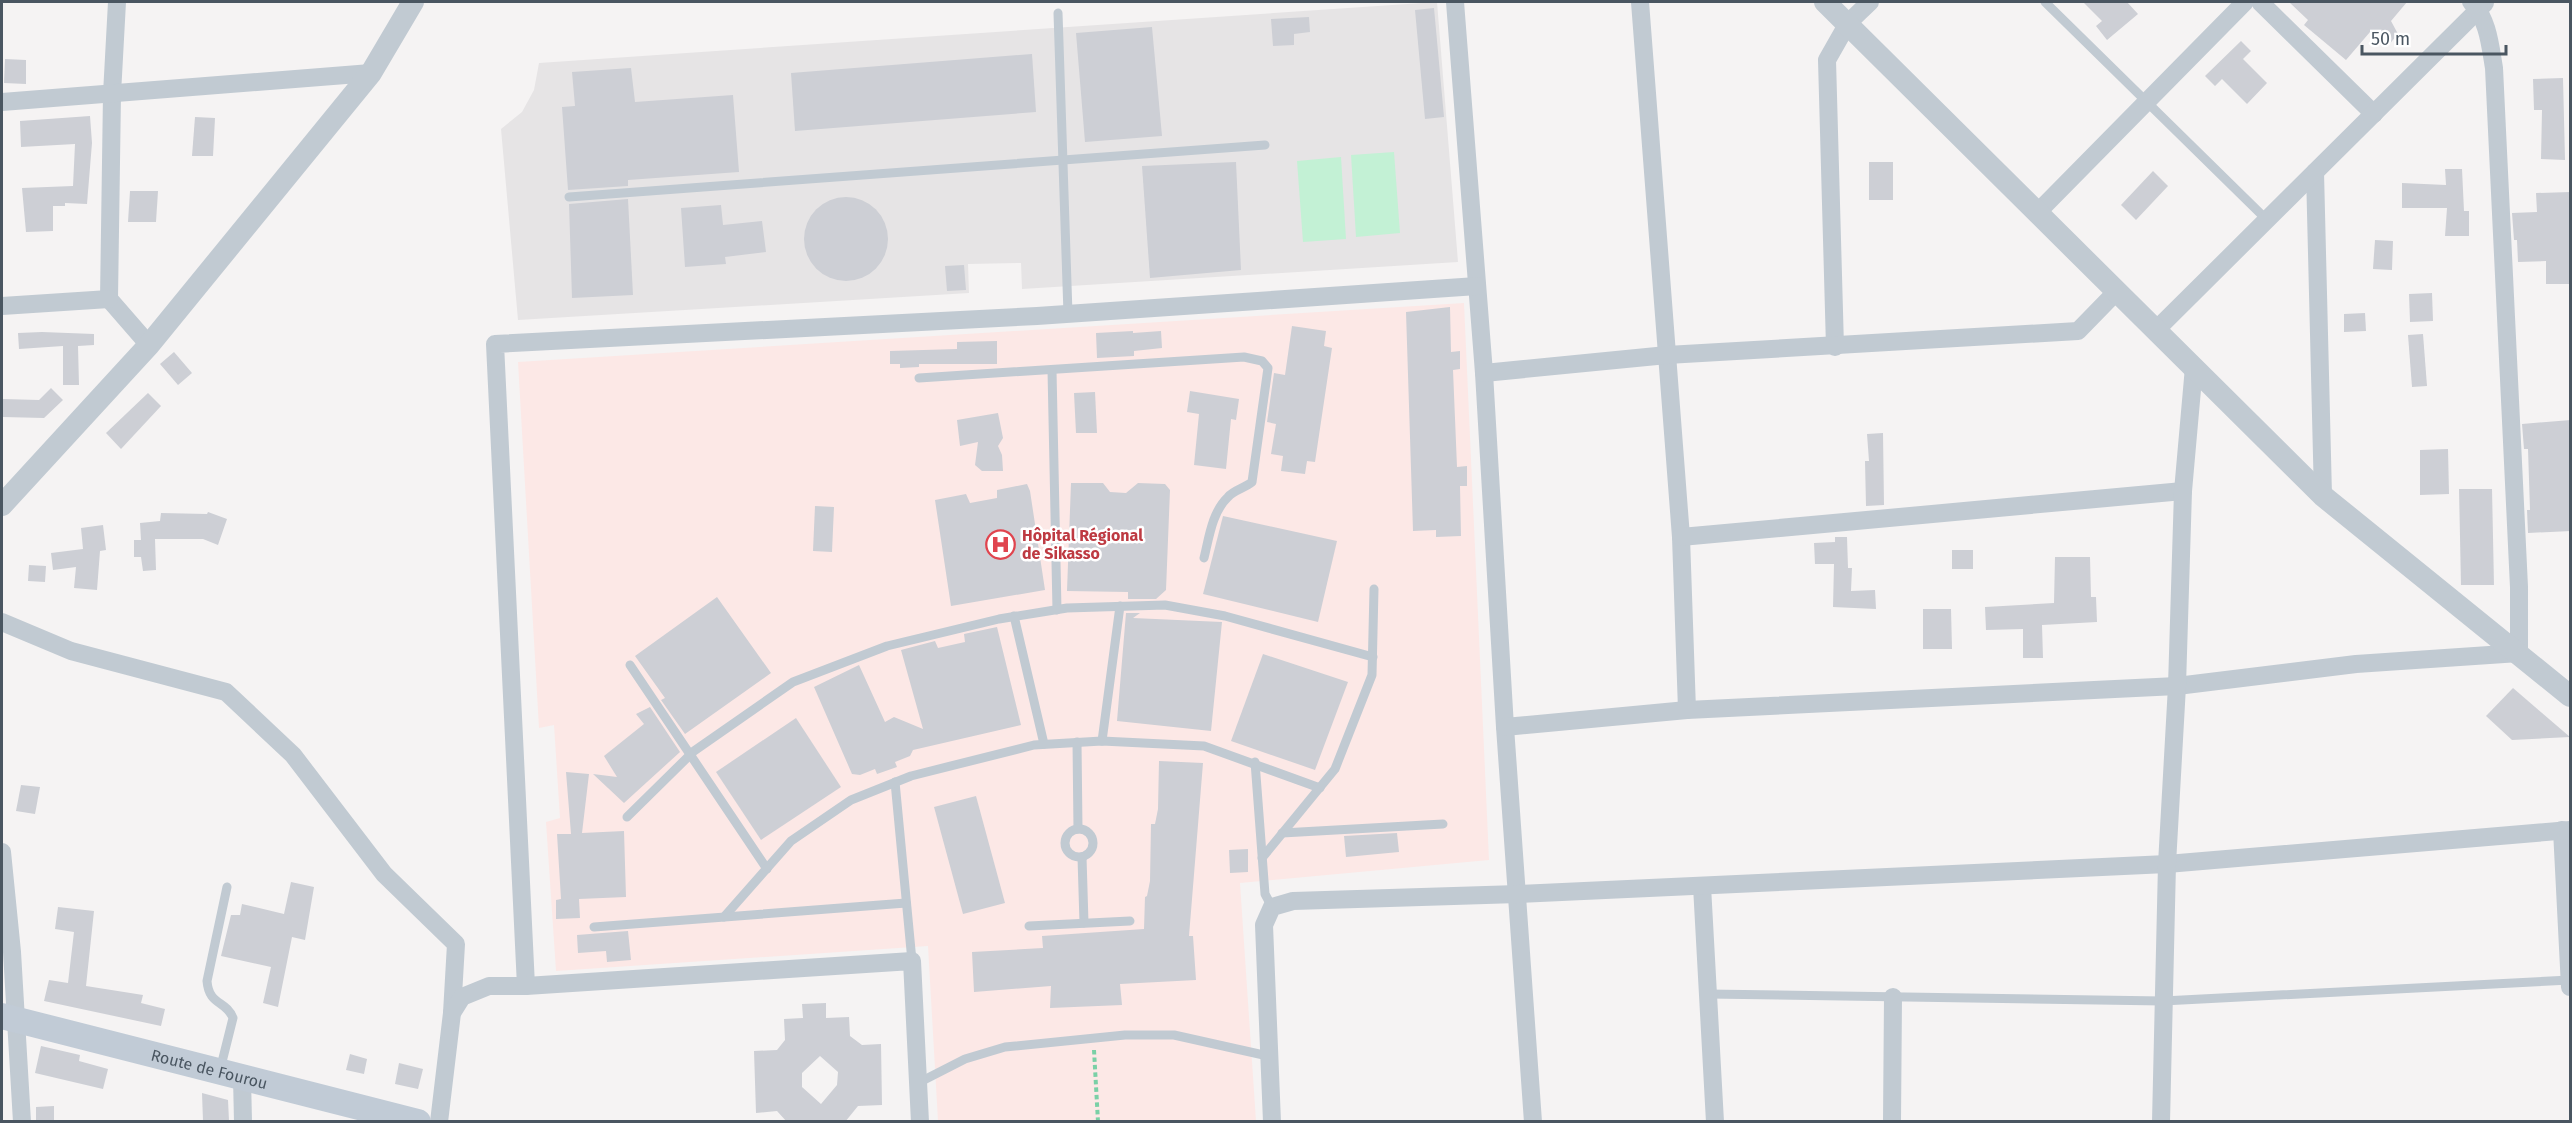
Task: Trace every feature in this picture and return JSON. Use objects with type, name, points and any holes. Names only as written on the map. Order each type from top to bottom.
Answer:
[{"type":"main road","name":"Route de Fourou","points":[[9,1018],[418,1122]]},
{"type":"street","points":[[117,2],[112,94],[109,299],[149,345]]},
{"type":"street","points":[[2,505],[149,345],[371,73],[413,2]]},
{"type":"street","points":[[1455,2],[1484,373],[1505,727],[1533,1122]]},
{"type":"street","points":[[1640,2],[1681,537],[1687,710]]},
{"type":"street","points":[[1825,2],[2323,496],[2571,696]]},
{"type":"street","points":[[1835,347],[1827,60],[1848,23],[1870,2]]},
{"type":"street","points":[[2038,212],[2245,2]]},
{"type":"street","points":[[2260,2],[2374,114]]},
{"type":"street","points":[[2156,330],[2374,114],[2479,4],[2488,32],[2494,68],[2519,587],[2520,653]]},
{"type":"street","points":[[2,102],[371,73]]},
{"type":"street","points":[[2315,172],[2323,496]]},
{"type":"street","points":[[526,986],[495,344],[1068,314],[1477,286]]},
{"type":"street","points":[[1484,373],[1666,355],[1835,347],[2078,331],[2117,291]]},
{"type":"street","points":[[2,306],[109,299]]},
{"type":"street","points":[[2160,1122],[2167,864],[2177,686],[2183,491],[2194,367]]},
{"type":"street","points":[[1681,537],[2183,491]]},
{"type":"street","points":[[2,622],[71,651],[225,692],[293,754],[384,874],[456,944],[452,1013],[439,1122]]},
{"type":"street","points":[[1505,727],[1687,710],[2177,686],[2356,663],[2520,653]]},
{"type":"street","points":[[1272,1122],[1264,925],[1272,907],[1293,902],[2167,864],[2566,830],[2571,987]]},
{"type":"street","points":[[2,852],[9,1018],[22,1122]]},
{"type":"street","points":[[1702,886],[1715,1122]]},
{"type":"street","points":[[452,1013],[462,997],[489,986],[526,986],[912,961],[920,1122]]},
{"type":"street","points":[[1892,1122],[1893,997]]},
{"type":"street","points":[[231,1074],[243,1122]]},
{"type":"lane","points":[[2045,2],[2266,219]]},
{"type":"lane","points":[[1058,13],[1068,314]]},
{"type":"lane","points":[[569,197],[1265,145]]},
{"type":"lane","points":[[919,378],[1244,357],[1262,361],[1268,368],[1252,482],[1242,490],[1230,495],[1220,506],[1214,519],[1204,558]]},
{"type":"lane","points":[[1052,370],[1057,610]]},
{"type":"lane","points":[[1262,858],[1335,769],[1372,675],[1374,589]]},
{"type":"lane","points":[[627,817],[690,755],[793,682],[887,646],[1014,616],[1057,610],[1165,605],[1225,616],[1372,657]]},
{"type":"lane","points":[[1102,741],[1120,606]]},
{"type":"lane","points":[[1014,616],[1044,744]]},
{"type":"lane","points":[[630,665],[767,869]]},
{"type":"lane","points":[[724,917],[791,841],[851,800],[933,770],[1044,744],[1102,741],[1204,746],[1255,762],[1320,788]]},
{"type":"lane","points":[[1077,742],[1078,829]]},
{"type":"lane","points":[[1255,762],[1265,894],[1272,907]]},
{"type":"lane","points":[[895,782],[912,961]]},
{"type":"lane","points":[[1282,833],[1443,824]]},
{"type":"lane","points":[[1078,829],[1087,831],[1092,839],[1092,848],[1082,857],[1074,856],[1065,846],[1066,837],[1078,829]]},
{"type":"lane","points":[[1082,857],[1084,923]]},
{"type":"lane","points":[[227,887],[207,981],[208,992],[213,999],[230,1011],[233,1018],[231,1074]]},
{"type":"lane","points":[[594,927],[906,903]]},
{"type":"lane","points":[[1029,926],[1130,921]]},
{"type":"lane","points":[[1707,994],[2163,1001],[2570,980]]},
{"type":"lane","points":[[918,1083],[965,1059],[1005,1047],[1125,1035],[1174,1035],[1268,1056]]},
{"type":"path","points":[[1093,1039],[1098,1122]]},
{"type":"shaded area","points":[[1437,2],[1458,262],[1022,289],[1021,263],[968,264],[969,293],[518,320],[501,129],[522,112],[534,90],[539,63]]},
{"type":"shaded area","name":"Hôpital Régional de Sikasso","points":[[1464,303],[1489,860],[1240,883],[1256,1121],[938,1121],[928,946],[556,971],[546,822],[560,818],[554,725],[539,728],[518,362]]},
{"type":"green space","points":[[1394,152],[1400,233],[1356,237],[1351,155]]},
{"type":"green space","points":[[1341,157],[1346,239],[1303,242],[1297,161]]},
{"type":"building","points":[[2083,2],[2127,2],[2138,14],[2107,40],[2096,26],[2102,21]]},
{"type":"building","points":[[2289,2],[2407,2],[2391,21],[2398,34],[2387,47],[2370,32],[2346,60],[2304,25],[2308,20]]},
{"type":"building","points":[[1434,8],[1444,117],[1425,119],[1415,10]]},
{"type":"building","points":[[1309,17],[1310,32],[1294,34],[1294,45],[1273,46],[1271,19]]},
{"type":"building","points":[[1152,27],[1162,136],[1085,142],[1076,33]]},
{"type":"building","points":[[2241,41],[2251,51],[2243,59],[2267,83],[2247,104],[2222,79],[2215,86],[2205,76]]},
{"type":"building","points":[[1032,54],[1036,112],[795,131],[791,73]]},
{"type":"building","points":[[5,59],[26,60],[26,84],[4,83]]},
{"type":"building","points":[[631,68],[635,102],[733,95],[739,172],[628,180],[628,186],[568,190],[562,107],[575,106],[572,72]]},
{"type":"building","points":[[2563,78],[2565,160],[2541,159],[2542,110],[2534,110],[2533,79]]},
{"type":"building","points":[[90,116],[92,143],[87,204],[65,203],[65,206],[53,206],[53,231],[26,232],[22,188],[73,186],[75,144],[21,147],[20,121]]},
{"type":"building","points":[[195,117],[215,118],[213,156],[192,156]]},
{"type":"building","points":[[1236,162],[1241,270],[1150,278],[1142,166]]},
{"type":"building","points":[[1869,162],[1893,162],[1893,200],[1869,200]]},
{"type":"building","points":[[2445,169],[2462,169],[2464,211],[2469,211],[2469,236],[2445,236],[2447,208],[2402,208],[2402,183],[2446,185]]},
{"type":"building","points":[[2153,171],[2168,186],[2136,220],[2121,205]]},
{"type":"building","points":[[130,191],[158,191],[156,222],[128,222]]},
{"type":"building","points":[[2570,192],[2571,284],[2546,284],[2546,261],[2518,262],[2512,213],[2537,212],[2536,193]]},
{"type":"building","points":[[846,197],[862,200],[876,209],[885,223],[888,239],[885,255],[876,269],[862,278],[846,281],[830,278],[816,269],[807,255],[804,239],[807,223],[816,209],[830,200]]},
{"type":"building","points":[[628,199],[633,295],[572,298],[569,204]]},
{"type":"building","points":[[721,205],[723,225],[762,221],[766,252],[725,257],[726,264],[685,267],[681,208]]},
{"type":"building","points":[[2375,240],[2393,241],[2392,270],[2373,269]]},
{"type":"building","points":[[964,265],[966,290],[947,291],[945,266]]},
{"type":"building","points":[[2432,293],[2433,321],[2410,322],[2409,294]]},
{"type":"building","points":[[1450,307],[1451,352],[1460,351],[1460,369],[1453,370],[1457,467],[1467,466],[1467,486],[1460,486],[1461,536],[1436,537],[1436,530],[1413,531],[1406,312]]},
{"type":"building","points":[[2365,313],[2366,331],[2344,332],[2344,314]]},
{"type":"building","points":[[1292,326],[1326,331],[1324,346],[1332,348],[1315,462],[1307,461],[1305,474],[1281,471],[1283,456],[1271,454],[1276,424],[1267,422],[1274,373],[1285,375]]},
{"type":"building","points":[[1133,331],[1133,333],[1161,331],[1162,348],[1134,351],[1134,356],[1097,358],[1096,333]]},
{"type":"building","points":[[18,333],[94,334],[94,345],[78,346],[79,385],[63,385],[63,346],[19,349]]},
{"type":"building","points":[[2423,334],[2427,386],[2412,387],[2408,335]]},
{"type":"building","points":[[997,341],[997,364],[919,364],[919,367],[900,368],[900,364],[890,364],[890,351],[957,349],[957,342]]},
{"type":"building","points":[[174,352],[192,373],[178,385],[160,364]]},
{"type":"building","points":[[51,388],[63,400],[44,418],[3,417],[3,399],[39,400]]},
{"type":"building","points":[[1190,391],[1239,399],[1236,420],[1231,419],[1226,469],[1194,465],[1199,414],[1187,412]]},
{"type":"building","points":[[1095,392],[1097,433],[1076,433],[1074,393]]},
{"type":"building","points":[[148,393],[161,406],[121,449],[106,433]]},
{"type":"building","points":[[998,413],[1003,438],[998,446],[1002,455],[1003,471],[982,471],[975,465],[978,442],[960,446],[957,420]]},
{"type":"building","points":[[2571,420],[2571,531],[2528,533],[2527,510],[2530,510],[2528,449],[2524,449],[2522,424]]},
{"type":"building","points":[[1883,433],[1884,505],[1866,506],[1865,461],[1869,461],[1867,434]]},
{"type":"building","points":[[2448,449],[2449,494],[2420,495],[2420,450]]},
{"type":"building","points":[[1071,483],[1103,483],[1110,492],[1126,493],[1138,483],[1165,484],[1170,490],[1166,590],[1156,599],[1128,599],[1128,592],[1067,591]]},
{"type":"building","points":[[1027,484],[1045,590],[951,606],[935,500],[966,494],[970,503],[997,498],[997,490]]},
{"type":"building","points":[[2459,489],[2492,489],[2494,585],[2461,585]]},
{"type":"building","points":[[815,506],[834,507],[832,552],[813,551]]},
{"type":"building","points":[[208,512],[227,519],[218,545],[203,539],[155,539],[156,570],[143,571],[141,557],[134,557],[134,540],[141,540],[140,523],[160,521],[161,513],[207,514]]},
{"type":"building","points":[[1223,516],[1337,541],[1318,622],[1203,594]]},
{"type":"building","points":[[103,525],[106,550],[100,551],[97,590],[74,588],[76,567],[53,570],[51,553],[83,549],[81,528]]},
{"type":"building","points":[[1835,537],[1847,537],[1848,568],[1852,568],[1851,591],[1875,590],[1876,609],[1833,607],[1834,564],[1815,564],[1814,543],[1835,542]]},
{"type":"building","points":[[1952,550],[1973,550],[1973,569],[1952,569]]},
{"type":"building","points":[[2055,557],[2090,557],[2091,597],[2096,597],[2097,622],[2042,625],[2043,658],[2023,658],[2023,629],[1986,630],[1985,607],[2054,603]]},
{"type":"building","points":[[29,565],[46,566],[45,582],[28,581]]},
{"type":"building","points":[[717,597],[771,673],[685,734],[661,700],[665,698],[635,656]]},
{"type":"building","points":[[1923,609],[1951,609],[1952,649],[1923,649]]},
{"type":"building","points":[[1126,613],[1140,613],[1133,618],[1222,622],[1211,731],[1117,721]]},
{"type":"building","points":[[997,627],[1021,725],[913,750],[910,756],[895,762],[897,767],[877,774],[875,769],[860,775],[852,774],[814,687],[859,665],[885,722],[894,717],[923,729],[901,650],[935,641],[938,648],[965,642],[964,634]]},
{"type":"building","points":[[1263,654],[1348,682],[1315,770],[1231,741]]},
{"type":"building","points":[[2513,688],[2570,737],[2512,740],[2486,716]]},
{"type":"building","points":[[650,707],[680,752],[624,803],[593,774],[617,777],[604,756],[644,724],[636,714]]},
{"type":"building","points":[[796,718],[841,787],[761,840],[716,772]]},
{"type":"building","points":[[1159,761],[1203,763],[1189,936],[1193,936],[1196,980],[1120,984],[1122,1005],[1050,1008],[1051,986],[974,992],[972,952],[1043,948],[1042,936],[1144,929],[1145,897],[1150,881],[1151,824],[1155,824],[1158,809]]},
{"type":"building","points":[[566,772],[589,774],[582,833],[624,831],[626,897],[579,899],[580,918],[556,919],[556,900],[561,899],[557,834],[571,834]]},
{"type":"building","points":[[21,785],[40,787],[35,814],[16,811]]},
{"type":"building","points":[[976,796],[1005,903],[963,914],[934,807]]},
{"type":"building","points":[[1397,833],[1399,852],[1346,857],[1344,836]]},
{"type":"building","points":[[1248,849],[1248,872],[1230,873],[1229,850]]},
{"type":"building","points":[[291,882],[314,887],[305,940],[292,937],[278,1007],[263,1003],[271,967],[221,956],[231,915],[240,915],[242,904],[284,914]]},
{"type":"building","points":[[58,907],[94,911],[86,986],[143,995],[141,1003],[165,1009],[161,1026],[44,1001],[49,980],[68,983],[74,932],[55,929]]},
{"type":"building","points":[[628,931],[631,960],[607,962],[606,951],[578,953],[577,935]]},
{"type":"building","points":[[826,1003],[826,1018],[849,1017],[850,1036],[862,1045],[881,1044],[882,1105],[858,1106],[845,1122],[787,1122],[777,1111],[756,1113],[754,1051],[777,1050],[785,1040],[784,1019],[803,1018],[802,1004]],"holes":[[[820,1056],[838,1072],[837,1085],[821,1104],[802,1087],[802,1073]]]},
{"type":"building","points":[[41,1046],[80,1055],[79,1061],[108,1069],[103,1089],[35,1073]]},
{"type":"building","points":[[350,1054],[367,1059],[364,1074],[346,1070]]},
{"type":"building","points":[[399,1063],[423,1069],[418,1089],[395,1084]]},
{"type":"building","points":[[202,1093],[228,1100],[229,1121],[203,1121]]},
{"type":"building","points":[[54,1106],[54,1121],[36,1122],[36,1107]]},
{"type":"place","name":"Hôpital Régional de Sikasso","points":[[1001,544]]}]
